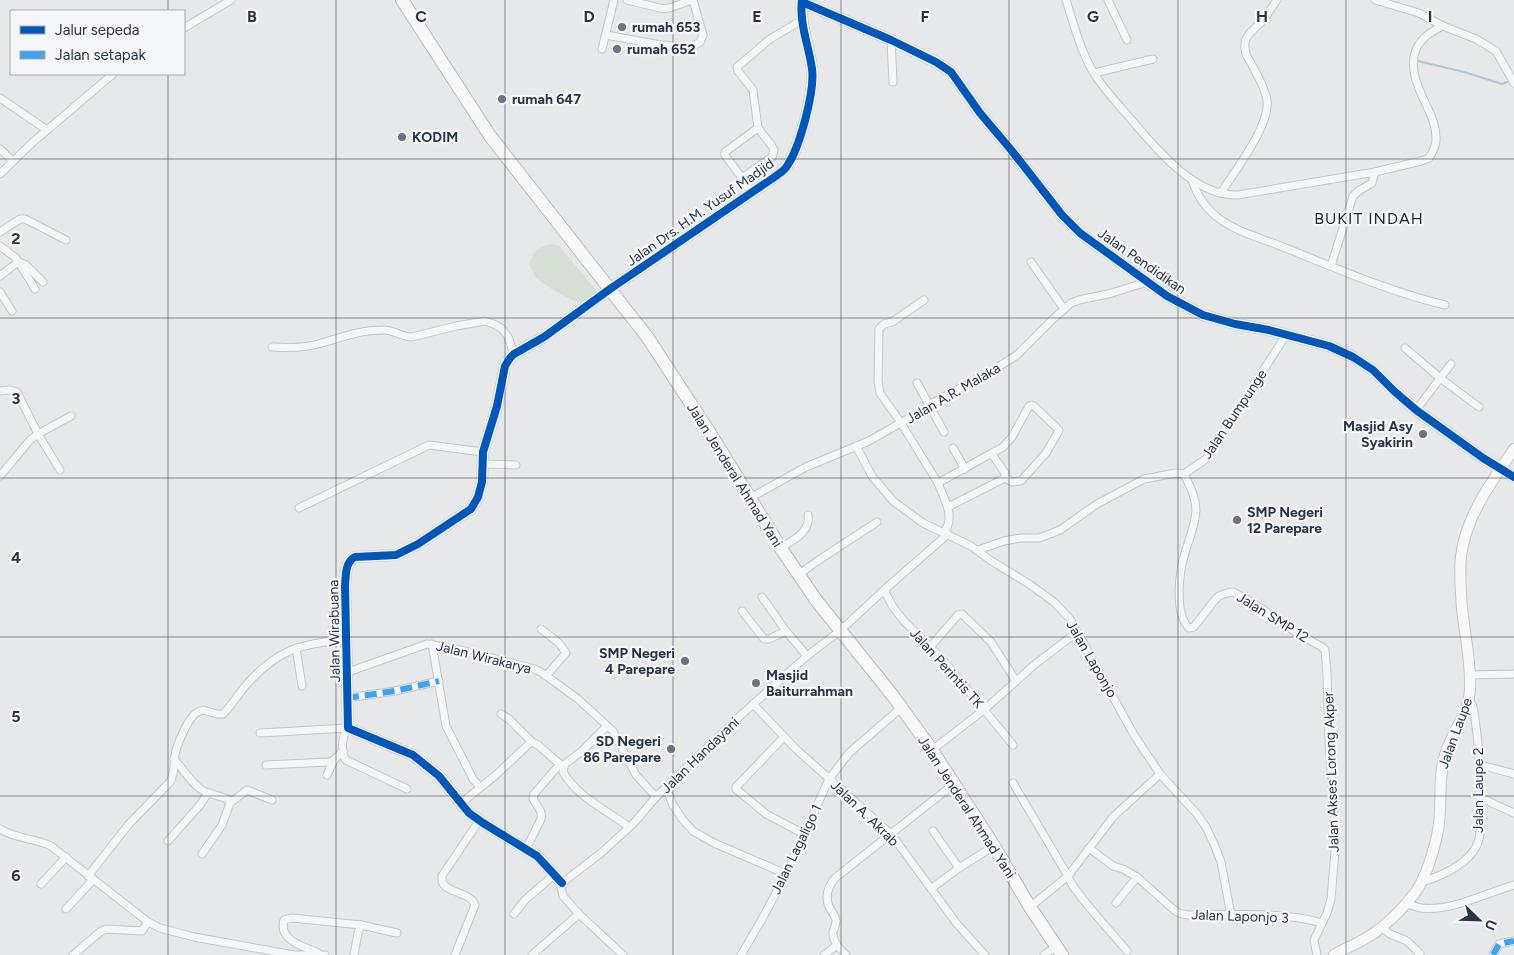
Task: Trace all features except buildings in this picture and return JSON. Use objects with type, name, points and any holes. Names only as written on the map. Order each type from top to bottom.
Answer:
[{"type":"highway","name":"Jalan Jenderal Ahmad Yani","points":[[402,0],[483,126],[648,338],[781,548],[816,600],[932,750],[1059,951]]},
{"type":"street","points":[[185,27],[231,0]]},
{"type":"street","points":[[602,49],[614,0]]},
{"type":"street","points":[[606,35],[687,48],[700,42],[703,35],[693,0],[658,8],[627,0]]},
{"type":"street","points":[[1066,0],[1084,54],[1094,73],[1105,89],[1164,156],[1192,180],[1221,193],[1238,195],[1375,172],[1429,158],[1436,142],[1434,124],[1415,76],[1414,59],[1417,46],[1421,40],[1431,31],[1443,26]]},
{"type":"street","points":[[1108,0],[1127,40]]},
{"type":"street","points":[[1221,193],[1256,138],[1267,111],[1266,98],[1244,47],[1245,39],[1262,21],[1277,0]]},
{"type":"street","points":[[1375,0],[1419,13],[1443,26],[1476,39],[1496,52],[1514,83]]},
{"type":"street","name":"Jalan Drs. H.M. Yusuf Madjid","points":[[610,290],[783,171],[790,162],[810,98],[812,71],[802,20],[802,1]]},
{"type":"street","name":"Jalan Pendidikan","points":[[802,1],[891,40],[936,62],[951,72],[980,114],[1012,151],[1062,215],[1080,233],[1167,296],[1203,315],[1329,346],[1364,363],[1416,410],[1483,458],[1514,477]]},
{"type":"street","points":[[742,178],[770,158],[774,154],[774,147],[758,128],[753,90],[737,67],[770,39],[802,20]]},
{"type":"street","points":[[891,40],[892,82]]},
{"type":"street","points":[[1094,73],[1153,59]]},
{"type":"street","points":[[0,174],[47,130],[112,75]]},
{"type":"street","points":[[0,98],[47,130]]},
{"type":"street","points":[[751,193],[725,156],[725,152],[758,128]]},
{"type":"street","points":[[0,149],[13,161]]},
{"type":"street","points":[[1331,266],[1353,196],[1360,190],[1370,186],[1374,180],[1375,172]]},
{"type":"street","points":[[1192,180],[1197,195],[1206,207],[1218,218],[1235,229],[1422,299],[1446,305]]},
{"type":"street","points":[[0,232],[20,219],[25,219],[66,240]]},
{"type":"street","points":[[0,246],[16,258],[35,289]]},
{"type":"street","points":[[0,276],[18,262]]},
{"type":"street","points":[[18,262],[26,265],[43,282]]},
{"type":"street","points":[[1031,262],[1064,309]]},
{"type":"street","name":"Jalan A.R. Malaka","points":[[750,498],[806,468],[869,441],[929,405],[990,372],[1017,354],[1071,303],[1147,282]]},
{"type":"street","points":[[272,348],[315,345],[351,334],[376,330],[392,331],[412,338],[456,326],[485,321],[502,329],[508,336],[514,354],[544,337],[610,290]]},
{"type":"street","points":[[0,292],[12,311]]},
{"type":"street","points":[[924,300],[892,322],[881,326],[878,335],[878,381],[880,393],[938,483],[948,508],[950,522],[946,533]]},
{"type":"street","name":"Jalan Bumpunge","points":[[978,550],[1004,541],[1020,538],[1039,538],[1060,530],[1097,504],[1144,479],[1176,473],[1184,474],[1206,459],[1286,335]]},
{"type":"street","points":[[1405,348],[1440,378],[1479,406]]},
{"type":"street","name":"Jalan Wirabuana","points":[[348,728],[345,586],[348,564],[355,557],[396,555],[418,544],[473,507],[480,491],[484,464],[483,452],[497,406],[504,366],[514,354]]},
{"type":"street","points":[[1416,410],[1451,364]]},
{"type":"street","points":[[917,383],[944,432]]},
{"type":"street","points":[[0,391],[9,390],[17,392],[38,434],[60,470]]},
{"type":"street","points":[[938,483],[1002,447],[1012,437],[1029,406],[1036,407],[1059,430],[1046,453],[1021,481],[1012,482],[1006,478],[1005,473],[992,454]]},
{"type":"street","points":[[0,476],[26,445],[38,434],[71,416]]},
{"type":"street","points":[[299,508],[429,446],[483,452]]},
{"type":"street","name":"Jalan Laponjo","points":[[856,446],[872,476],[892,501],[923,523],[978,550],[1054,602],[1070,619],[1134,735],[1160,774],[1197,814],[1206,827],[1221,862],[1231,915]]},
{"type":"street","points":[[953,448],[965,469]]},
{"type":"street","name":"Jalan Laupe","points":[[1334,955],[1382,928],[1391,920],[1422,882],[1435,844],[1439,823],[1440,775],[1445,754],[1469,699],[1470,674],[1461,587],[1461,556],[1465,538],[1474,514],[1489,486],[1514,449]]},
{"type":"street","points":[[484,464],[516,465]]},
{"type":"street","name":"Jalan SMP 12","points":[[1184,474],[1194,495],[1196,512],[1180,575],[1180,603],[1185,623],[1189,628],[1194,627],[1214,601],[1227,592],[1233,592],[1322,647]]},
{"type":"street","points":[[948,508],[1006,478]]},
{"type":"street","points":[[781,548],[803,533],[809,521],[808,515]]},
{"type":"street","points":[[799,574],[876,522]]},
{"type":"street","name":"Jalan Handayani","points":[[562,883],[601,853],[753,704],[807,656],[841,630],[946,533]]},
{"type":"street","name":"Jalan Perintis TK","points":[[884,590],[904,621],[944,662],[1014,745]]},
{"type":"street","points":[[762,597],[786,631],[807,656]]},
{"type":"street","points":[[742,611],[764,639],[786,631]]},
{"type":"street","points":[[930,647],[958,615],[962,614],[991,642],[1016,681]]},
{"type":"street","points":[[541,629],[559,643],[566,653],[546,676]]},
{"type":"street","points":[[932,750],[1077,632]]},
{"type":"street","points":[[66,909],[129,824],[168,785],[174,775],[174,759],[179,742],[194,714],[203,710],[223,714],[248,683],[277,657],[296,648],[321,642],[346,640]]},
{"type":"street","points":[[432,644],[446,726],[473,778],[480,787]]},
{"type":"street","name":"Jalan Wirakarya","points":[[348,672],[415,647],[432,644],[534,669],[578,699],[607,726],[617,737],[636,775],[656,797]]},
{"type":"street","name":"Jalan Akses Lorong Akper","points":[[1317,955],[1314,940],[1331,899],[1336,839],[1329,741],[1327,674],[1325,650],[1322,647]]},
{"type":"street","points":[[296,648],[302,686]]},
{"type":"street","points":[[1470,674],[1514,674]]},
{"type":"street","points":[[347,698],[395,691],[439,681]]},
{"type":"street","name":"Jalan Laupe 2","points":[[1422,882],[1435,878],[1457,866],[1468,857],[1476,847],[1480,834],[1481,765],[1473,706],[1469,699]]},
{"type":"street","name":"Jalan A. Akrab","points":[[753,704],[784,737],[891,834],[957,924],[985,955]]},
{"type":"street","name":"Jalan Lagaligo 1","points":[[741,955],[786,874],[829,779],[849,753],[901,708]]},
{"type":"street","points":[[501,714],[509,719],[532,742],[562,765],[563,772],[568,779],[590,801],[629,827]]},
{"type":"street","points":[[526,849],[542,819],[542,815],[532,797],[541,784],[562,765],[582,751],[607,726]]},
{"type":"street","points":[[260,733],[348,728],[413,755],[439,776],[460,804],[479,821],[539,857],[562,883],[561,888],[564,896],[579,914],[623,955]]},
{"type":"street","points":[[348,728],[343,738],[343,751],[346,760],[407,789]]},
{"type":"street","points":[[784,737],[736,789],[766,814],[804,834]]},
{"type":"street","points":[[460,804],[532,742]]},
{"type":"street","points":[[327,776],[334,760],[343,751]]},
{"type":"street","points":[[174,759],[200,789],[224,797],[230,803]]},
{"type":"street","points":[[266,765],[329,762],[334,760]]},
{"type":"street","points":[[1481,765],[1514,774]]},
{"type":"street","points":[[1030,907],[1068,876],[1113,817],[1160,774]]},
{"type":"street","points":[[1013,783],[1069,880],[1127,950]]},
{"type":"street","points":[[846,955],[833,938],[836,917],[827,903],[827,893],[830,885],[836,878],[954,784]]},
{"type":"street","points":[[666,788],[673,805],[694,832],[714,843],[786,874]]},
{"type":"street","points":[[202,854],[222,825],[230,803],[246,790],[272,800]]},
{"type":"street","points":[[168,841],[200,805],[208,792]]},
{"type":"street","points":[[1481,798],[1514,813]]},
{"type":"street","points":[[455,955],[475,905],[472,899],[444,886],[441,880],[479,821]]},
{"type":"street","points":[[0,829],[12,835],[41,841],[51,846],[148,922],[160,928],[194,937],[294,955],[323,955]]},
{"type":"street","points":[[933,831],[959,868]]},
{"type":"street","points":[[932,888],[994,846]]},
{"type":"street","name":"Jalan Laponjo 3","points":[[1089,848],[1113,866],[1137,877],[1173,909],[1188,915],[1287,916],[1322,923]]},
{"type":"street","points":[[41,884],[66,857]]},
{"type":"street","points":[[514,914],[525,900],[555,874]]},
{"type":"street","points":[[1116,903],[1137,877]]},
{"type":"street","points":[[1406,902],[1419,908],[1442,907],[1465,902],[1495,890],[1514,886]]},
{"type":"street","points":[[532,955],[579,914]]},
{"type":"street","points":[[323,955],[290,940],[282,928],[284,920],[292,918],[361,925],[397,933]]},
{"type":"street","points":[[73,955],[100,932],[111,928],[142,931],[148,922]]},
{"type":"street","points":[[354,955],[361,925]]},
{"type":"street","points":[[1382,928],[1390,934],[1407,941],[1420,954]]},
{"type":"street","points":[[1493,955],[1500,944],[1514,941]]},
{"type":"street","points":[[824,955],[837,945]]},
{"type":"street","points":[[1044,955],[1059,951]]},
{"type":"shaded area","points":[[552,244],[559,246],[599,294],[581,304],[553,290],[536,278],[529,264],[532,256],[537,250]]},
{"type":"waterway","points":[[1418,61],[1464,72],[1502,84],[1507,82]]},
{"type":"marked path","points":[[347,698],[395,691],[439,681]]},
{"type":"marked path","points":[[1493,955],[1499,944],[1514,941]]},
{"type":"cycle path","points":[[562,883],[537,856],[469,813],[439,776],[413,755],[348,728],[345,586],[347,569],[349,562],[355,557],[396,555],[418,544],[471,509],[478,497],[482,482],[483,452],[497,406],[505,366],[514,354],[544,337],[610,289],[776,176],[786,167],[797,146],[806,119],[811,91],[812,69],[803,26],[802,0]]},
{"type":"cycle path","points":[[802,2],[891,40],[936,62],[951,72],[980,113],[1062,215],[1080,233],[1167,296],[1203,315],[1329,346],[1353,357],[1373,370],[1416,410],[1483,458],[1514,477]]},
{"type":"place","name":"rumah 653","points":[[622,27]]},
{"type":"place","name":"rumah 652","points":[[617,49]]},
{"type":"place","name":"rumah 647","points":[[502,99]]},
{"type":"place","name":"KODIM","points":[[402,137]]},
{"type":"place","name":"Masjid Asy Syakirin","points":[[1423,434]]},
{"type":"place","name":"SMP Negeri 12 Parepare","points":[[1237,520]]},
{"type":"place","name":"SMP Negeri 4 Parepare","points":[[685,661]]},
{"type":"place","name":"Masjid Baiturrahman","points":[[756,683]]},
{"type":"place","name":"SD Negeri 86 Parepare","points":[[671,749]]},
{"type":"district","name":"BUKIT INDAH","points":[[1369,218]]}]
